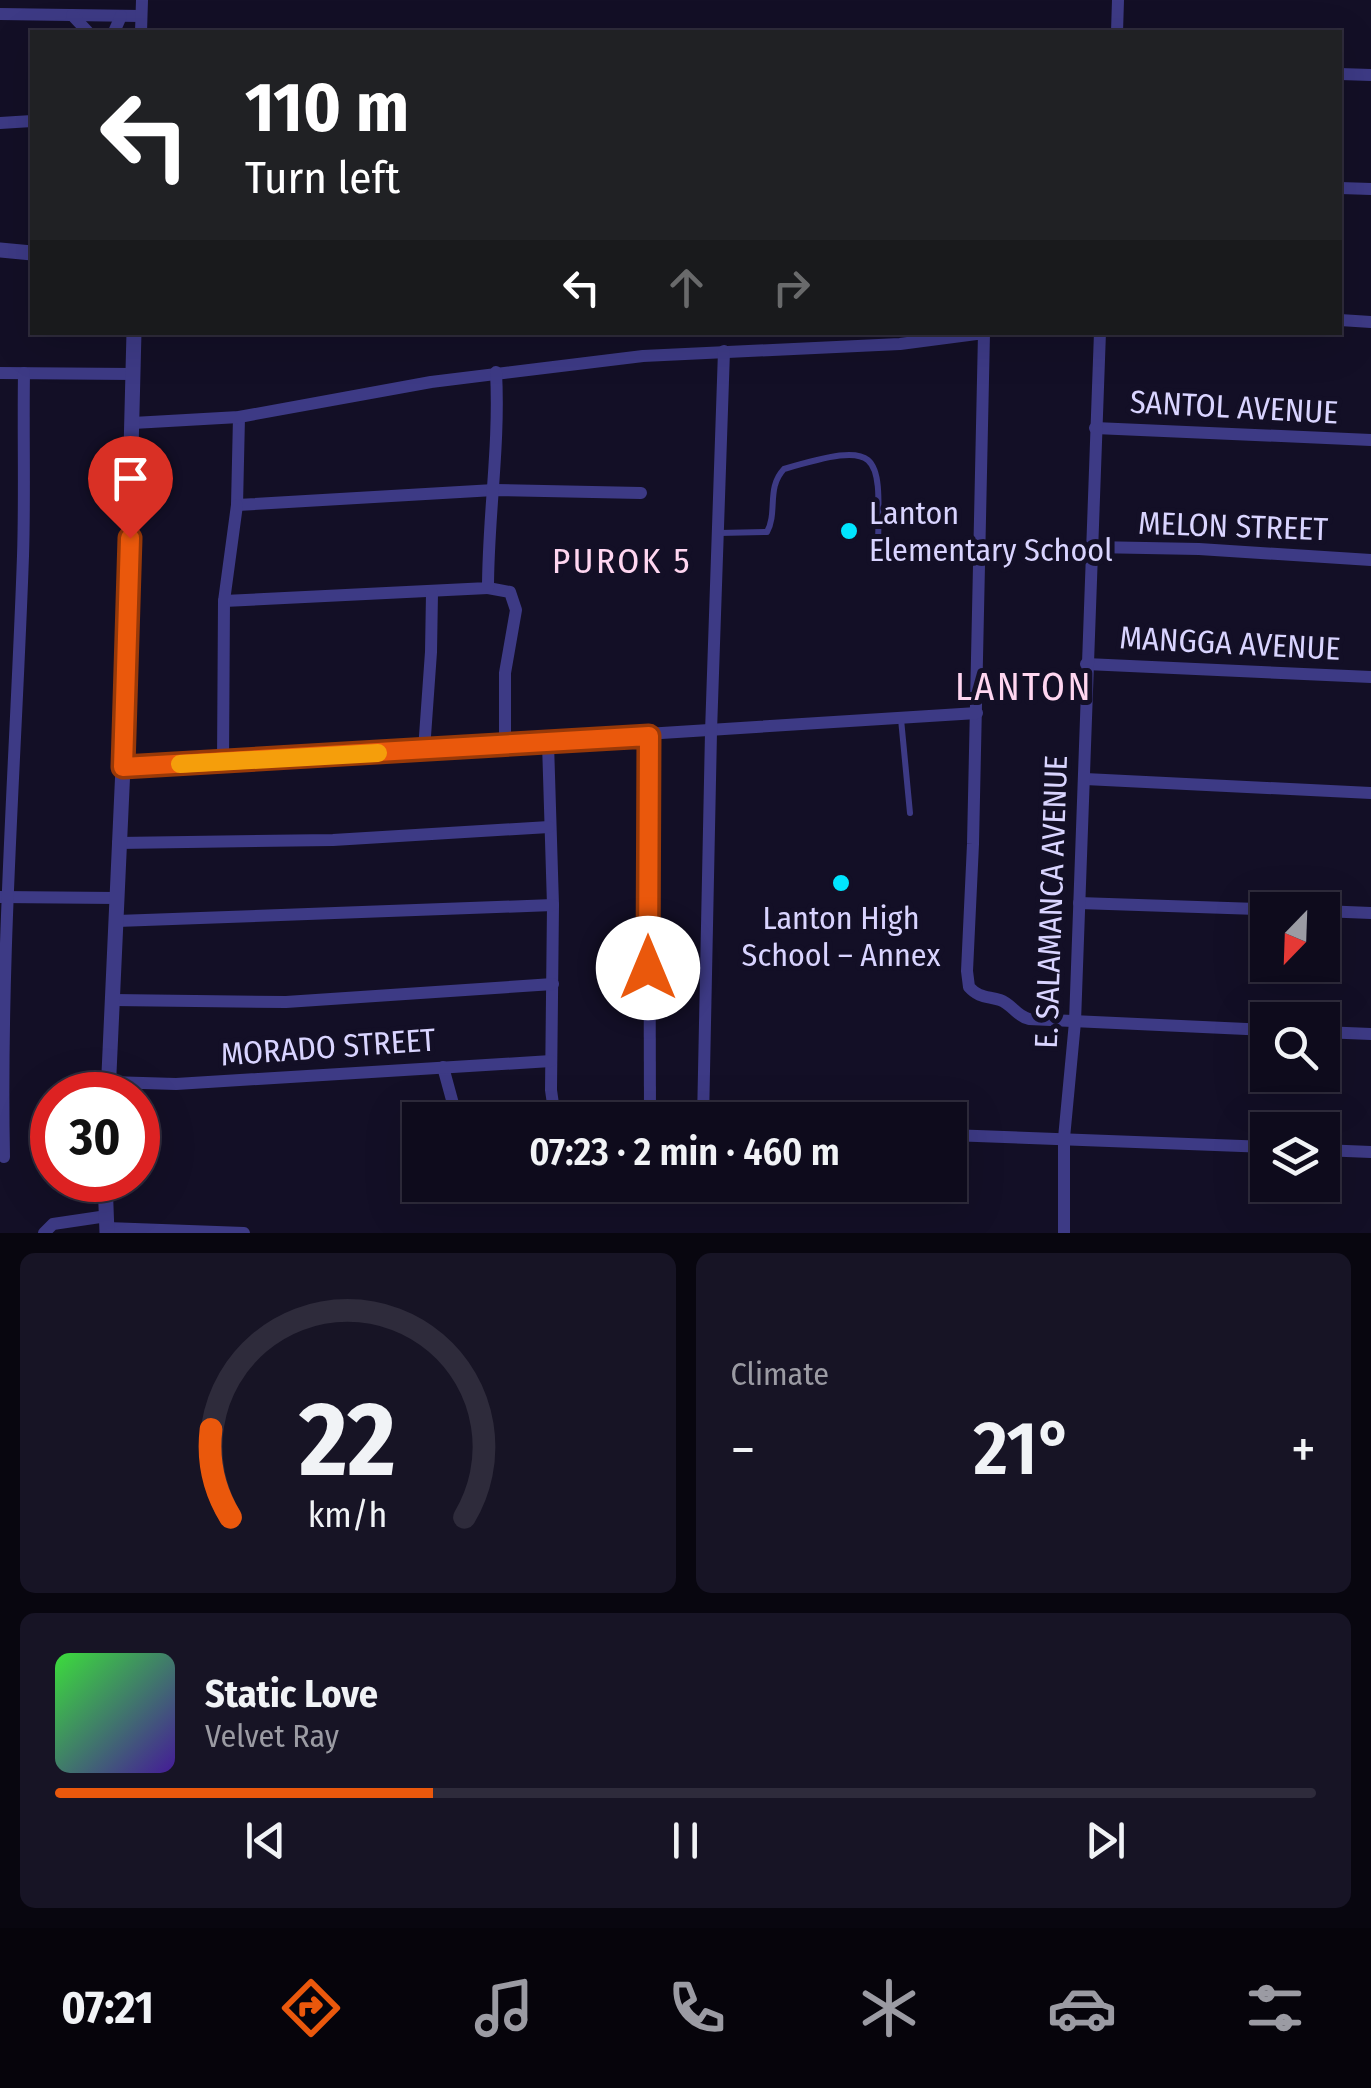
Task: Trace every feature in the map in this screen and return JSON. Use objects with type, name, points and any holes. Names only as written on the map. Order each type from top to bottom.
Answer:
[{"type":"street","points":[[141,30],[142,0]]},
{"type":"street","points":[[1116,30],[1118,0]]},
{"type":"street","points":[[0,14],[141,16]]},
{"type":"street","points":[[72,15],[86,30]]},
{"type":"street","points":[[115,30],[121,16]]},
{"type":"street","points":[[1342,74],[1371,75]]},
{"type":"street","points":[[0,122],[30,121]]},
{"type":"street","points":[[1342,188],[1371,189]]},
{"type":"street","points":[[0,250],[30,253]]},
{"type":"street","points":[[1342,320],[1371,322]]},
{"type":"street","points":[[110,1072],[123,767],[134,335]]},
{"type":"street","points":[[134,423],[240,417],[496,372],[643,356],[900,344],[963,335]]},
{"type":"street","points":[[984,335],[967,982],[974,993],[1006,1002],[1018,1016],[1250,1029]]},
{"type":"street","name":"E. SALAMANCA AVENUE","points":[[1064,1233],[1064,1138],[1075,1022],[1100,335]]},
{"type":"street","points":[[703,1102],[724,352]]},
{"type":"street","points":[[488,588],[498,449],[496,372]]},
{"type":"street","points":[[0,373],[134,374]]},
{"type":"street","points":[[4,1157],[3,897],[23,553],[24,373]]},
{"type":"street","points":[[223,762],[224,601],[232,563],[240,417]]},
{"type":"street","name":"SANTOL AVENUE","points":[[1096,428],[1371,440]]},
{"type":"street","points":[[237,505],[494,490],[641,492]]},
{"type":"street","name":"MELON STREET","points":[[1092,547],[1371,560]]},
{"type":"street","points":[[224,601],[488,588],[510,592],[516,610],[505,673],[505,745]]},
{"type":"street","points":[[424,750],[432,592]]},
{"type":"street","name":"MANGGA AVENUE","points":[[1086,664],[1371,677]]},
{"type":"street","points":[[123,767],[977,713]]},
{"type":"street","points":[[649,736],[650,1102]]},
{"type":"street","points":[[548,743],[554,905],[552,1102]]},
{"type":"street","points":[[1085,779],[1371,793]]},
{"type":"street","points":[[118,842],[333,840],[549,827]]},
{"type":"street","points":[[3,897],[117,898]]},
{"type":"street","points":[[1079,903],[1250,909]]},
{"type":"street","points":[[117,921],[554,905]]},
{"type":"street","points":[[1340,912],[1371,913]]},
{"type":"street","points":[[113,1000],[286,1002],[553,984]]},
{"type":"street","points":[[1340,1033],[1371,1034]]},
{"type":"street","name":"MORADO STREET","points":[[160,1085],[551,1061]]},
{"type":"street","points":[[443,1066],[452,1102]]},
{"type":"street","points":[[967,1135],[1250,1147]]},
{"type":"street","points":[[1340,1151],[1371,1152]]},
{"type":"street","points":[[44,1233],[60,1222],[244,1233]]},
{"type":"lane","points":[[718,532],[767,532],[772,522],[774,485],[784,469],[852,454],[867,456],[875,466],[879,481],[878,546]]},
{"type":"lane","points":[[901,718],[910,814]]},
{"type":"slow traffic","points":[[180,764],[378,753]]},
{"type":"place","name":"Lanton Elementary School","points":[[849,531]]},
{"type":"place","name":"Lanton High School – Annex","points":[[841,883]]},
{"type":"district","name":"PUROK 5","points":[[622,561]]},
{"type":"district","name":"LANTON","points":[[1024,687]]},
{"type":"route","points":[[130,538],[123,767],[649,736],[648,968]]}]
